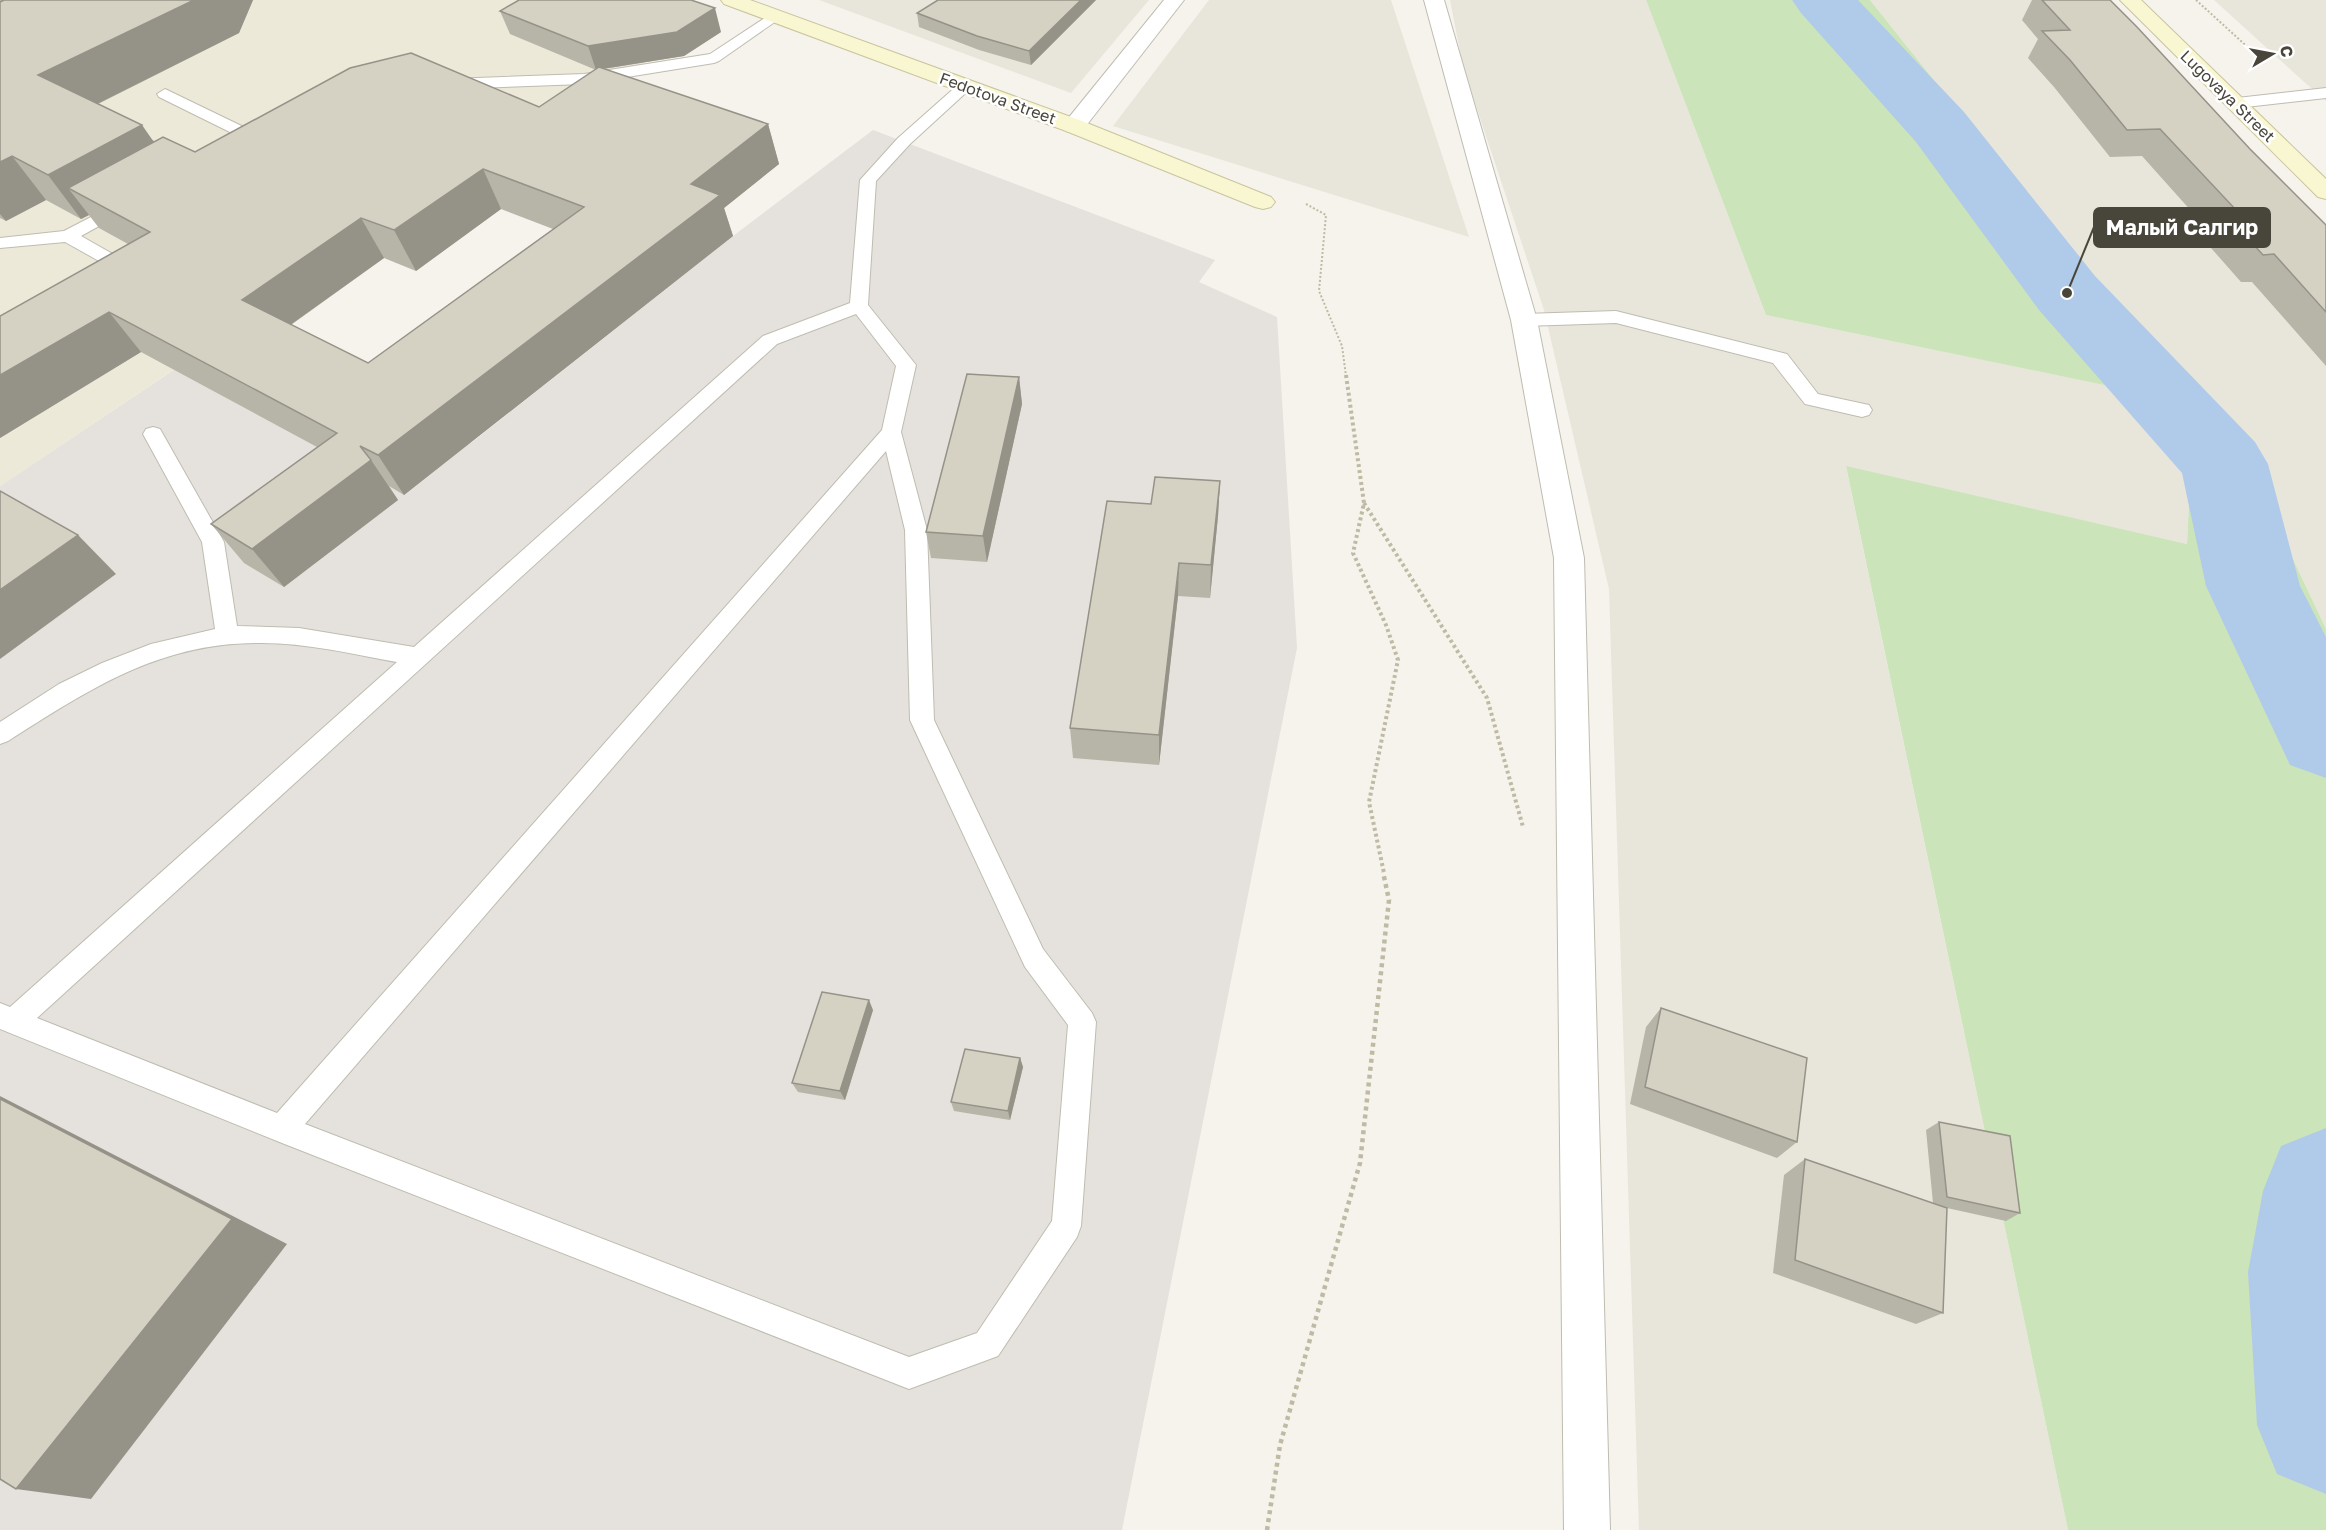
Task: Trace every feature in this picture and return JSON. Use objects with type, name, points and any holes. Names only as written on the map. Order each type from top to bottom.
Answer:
[{"type":"street","name":"Fedotova Street","points":[[731,0],[1074,126],[1263,202]]},
{"type":"street","points":[[1074,126],[1174,0]]},
{"type":"street","points":[[1434,0],[1524,320],[1569,558],[1587,1530]]},
{"type":"street","name":"Lugovaya Street","points":[[2130,0],[2326,192]]},
{"type":"lane","points":[[430,85],[584,79],[714,58],[774,16]]},
{"type":"lane","points":[[859,306],[770,340],[419,657],[7,1019],[282,1129],[909,1373],[987,1345],[1066,1226],[1082,1022],[1034,958],[922,720],[916,530],[891,432],[906,364],[859,306],[868,180],[904,141],[965,86]]},
{"type":"lane","points":[[2237,103],[2326,93]]},
{"type":"lane","points":[[165,94],[253,133],[228,146]]},
{"type":"lane","points":[[0,243],[68,236],[138,197]]},
{"type":"lane","points":[[68,236],[111,261],[81,279]]},
{"type":"lane","points":[[1524,320],[1616,317],[1780,358],[1812,399],[1862,410]]},
{"type":"lane","points":[[282,1129],[891,432]]},
{"type":"lane","points":[[153,434],[213,542],[226,636]]},
{"type":"lane","points":[[0,734],[109,669],[164,649],[226,636],[283,635],[419,657]]},
{"type":"path","points":[[2196,0],[2300,95]]},
{"type":"path","points":[[1263,202],[1301,201],[1326,215],[1319,291],[1342,346],[1364,503],[1353,553],[1386,625],[1398,660],[1370,802],[1389,900],[1360,1163],[1280,1445],[1267,1530]]},
{"type":"path","points":[[1364,503],[1487,698],[1526,836]]},
{"type":"shaded area","points":[[175,0],[632,0],[681,43],[585,94],[0,486],[0,81]]},
{"type":"shaded area","points":[[819,0],[1149,0],[1071,93]]},
{"type":"shaded area","points":[[1209,0],[1391,0],[1469,237],[1113,126]]},
{"type":"shaded area","points":[[1450,0],[1646,0],[1766,315],[2134,391],[2191,463],[2187,544],[1846,467],[2068,1530],[1639,1530],[1609,589],[1544,310],[1463,67]]},
{"type":"shaded area","points":[[1870,0],[2072,0],[2326,268],[2326,629],[2253,475],[2114,306]]},
{"type":"shaded area","points":[[2214,0],[2326,0],[2326,101],[2302,80]]},
{"type":"shaded area","points":[[873,130],[1215,260],[1199,282],[1277,317],[1297,648],[1122,1530],[0,1530],[0,486],[241,325],[471,443],[733,236]]},
{"type":"green space","points":[[1646,0],[1870,0],[2114,306],[2253,475],[2326,629],[2326,1530],[2068,1530],[1846,466],[2187,544],[2191,463],[2133,391],[1766,315]]},
{"type":"building","points":[[4,0],[194,0],[38,75],[142,125],[48,175],[12,156],[0,162],[0,2]]},
{"type":"building","points":[[519,0],[691,0],[715,8],[677,32],[588,46],[500,11]]},
{"type":"building","points":[[938,0],[1081,0],[1029,51],[977,36],[917,13]]},
{"type":"building","points":[[2042,0],[2110,0],[2250,149],[2326,225],[2326,312],[2274,254],[2263,255],[2225,213],[2238,212],[2160,129],[2127,130],[2070,60],[2042,31],[2070,30]]},
{"type":"building","points":[[411,53],[539,107],[599,67],[768,124],[691,184],[720,195],[378,455],[360,446],[371,460],[252,549],[211,524],[337,433],[109,312],[0,375],[0,316],[150,232],[68,188],[163,137],[195,152],[350,68]],"holes":[[[483,169],[584,207],[368,363],[242,300],[361,218],[394,230]]]},
{"type":"building","points":[[967,374],[1019,377],[983,536],[926,532]]},
{"type":"building","points":[[1155,477],[1220,481],[1211,565],[1179,563],[1159,735],[1070,728],[1107,501],[1151,504]]},
{"type":"building","points":[[0,491],[78,535],[0,590]]},
{"type":"building","points":[[822,992],[869,1000],[840,1091],[792,1083]]},
{"type":"building","points":[[1661,1008],[1807,1058],[1797,1142],[1645,1087]]},
{"type":"building","points":[[965,1049],[1020,1058],[1008,1111],[951,1102]]},
{"type":"building","points":[[0,1099],[232,1219],[16,1489],[0,1479]]},
{"type":"building","points":[[1939,1122],[2010,1136],[2020,1213],[1947,1197]]},
{"type":"building","points":[[1805,1159],[1947,1208],[1943,1313],[1795,1260]]},
{"type":"waterway","points":[[1823,0],[1940,127],[2067,293],[2224,464],[2253,586],[2326,736]]},
{"type":"waterway","points":[[2326,1191],[2313,1272],[2326,1425]]},
{"type":"place","name":"Малый Салгир","points":[[2067,293]]}]
